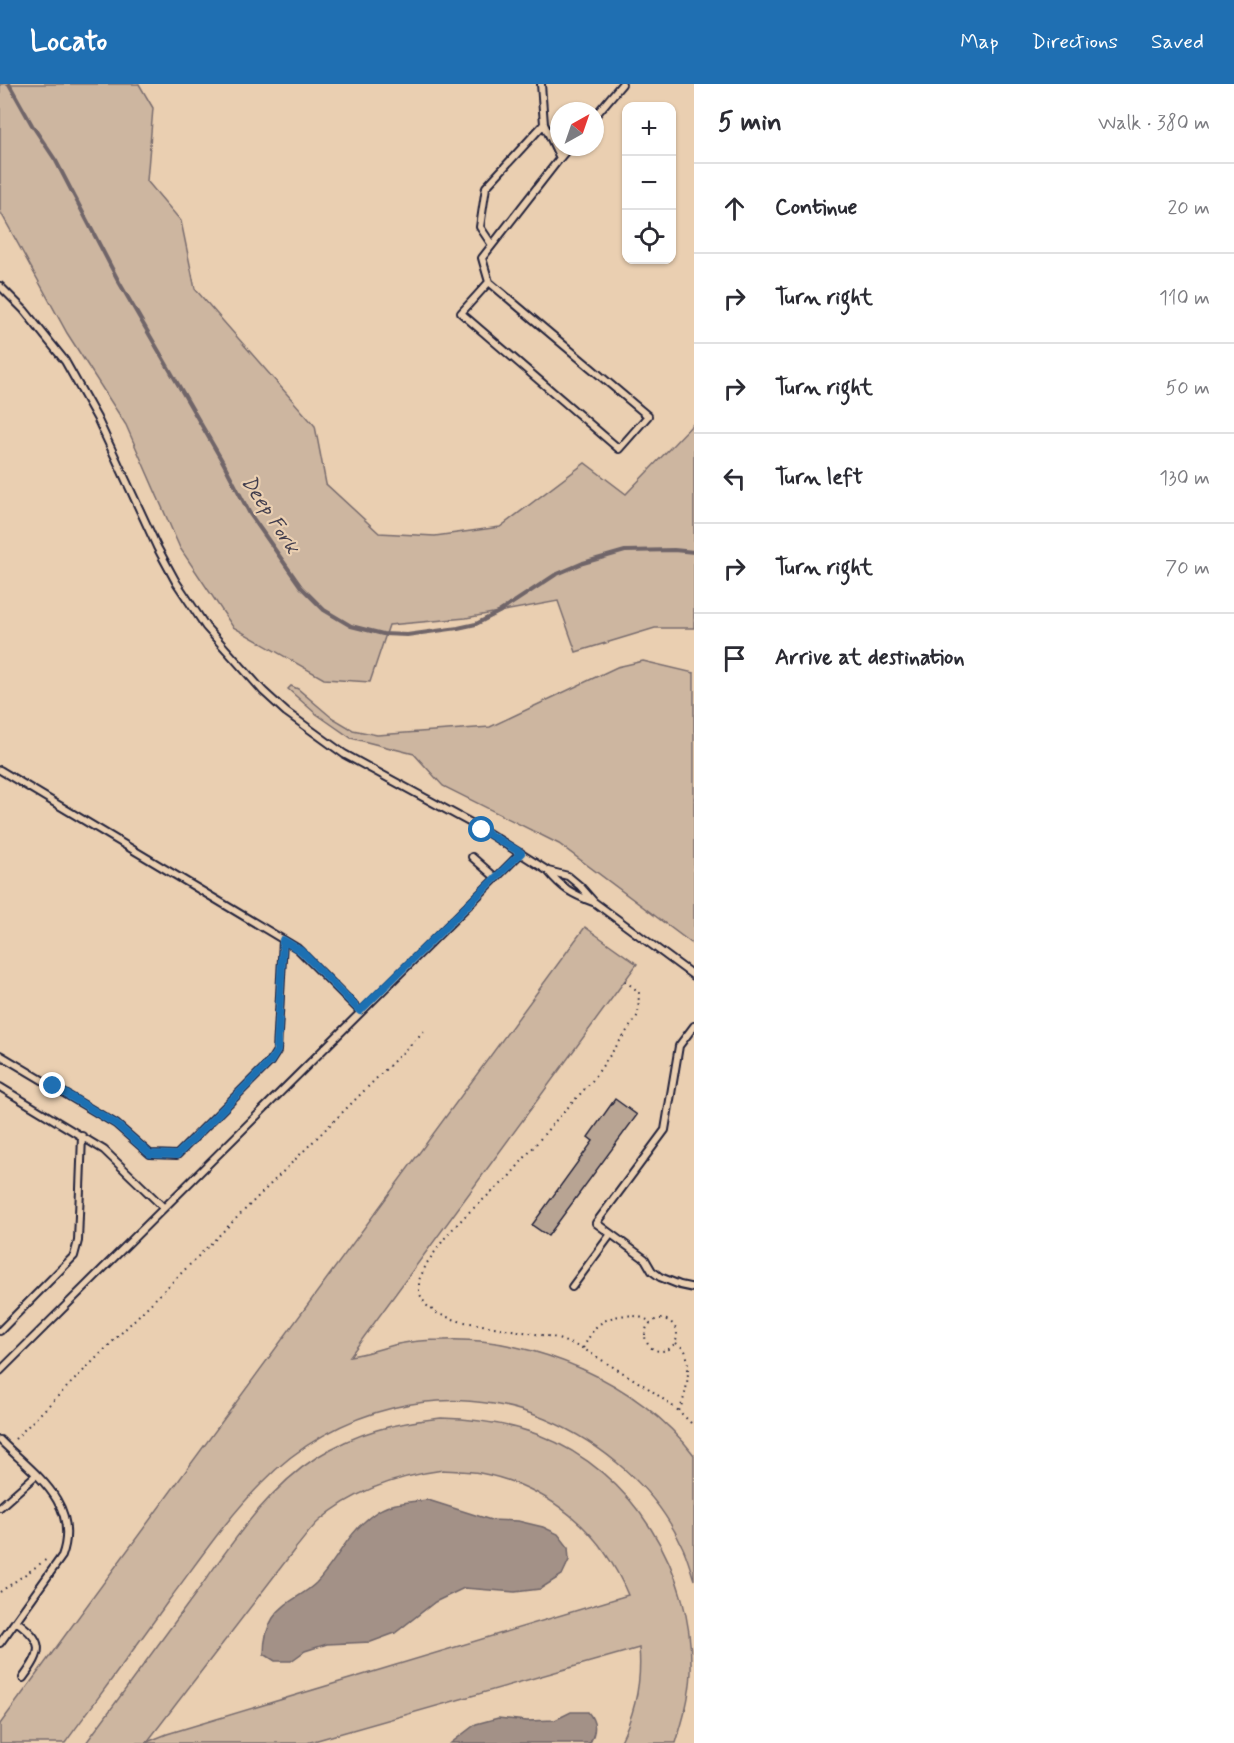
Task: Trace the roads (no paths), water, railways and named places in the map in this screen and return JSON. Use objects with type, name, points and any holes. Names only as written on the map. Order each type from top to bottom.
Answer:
[{"type":"lane","points":[[489,282],[461,314],[619,449],[648,417],[489,282],[482,258],[560,158],[544,124],[541,84]]},
{"type":"lane","points":[[604,105],[622,84]]},
{"type":"lane","points":[[492,245],[480,227],[486,188],[544,124]]},
{"type":"lane","points":[[0,286],[45,334],[70,369],[97,418],[156,547],[176,582],[206,627],[244,671],[286,712],[344,754],[457,815],[548,871],[562,887],[573,894],[594,902]]},
{"type":"lane","points":[[0,770],[301,951],[360,1011]]},
{"type":"lane","points":[[0,1371],[521,853]]},
{"type":"lane","points":[[472,857],[496,878]]},
{"type":"lane","points":[[548,871],[568,876],[594,902],[694,976]]},
{"type":"lane","points":[[0,1054],[116,1124],[150,1154],[177,1155],[270,1062],[277,1051],[283,940]]},
{"type":"lane","points":[[694,1026],[679,1046],[665,1130],[596,1223],[645,1259],[652,1271],[660,1277],[694,1288]]},
{"type":"lane","points":[[0,1087],[110,1154],[163,1208]]},
{"type":"lane","points":[[0,1331],[74,1256],[78,1241],[82,1136]]},
{"type":"lane","points":[[572,1287],[611,1234]]},
{"type":"lane","points":[[0,1440],[56,1497],[64,1512],[68,1528],[67,1542],[55,1568],[0,1643]]},
{"type":"lane","points":[[0,1507],[36,1475]]},
{"type":"lane","points":[[16,1621],[33,1635],[39,1648],[36,1659],[23,1678]]},
{"type":"waterway","name":"Deep Fork","points":[[9,84],[56,161],[119,282],[224,464],[250,514],[301,587],[324,610],[351,626],[383,634],[407,635],[458,628],[476,624],[499,612],[555,575],[583,563],[625,551],[694,552]]}]
